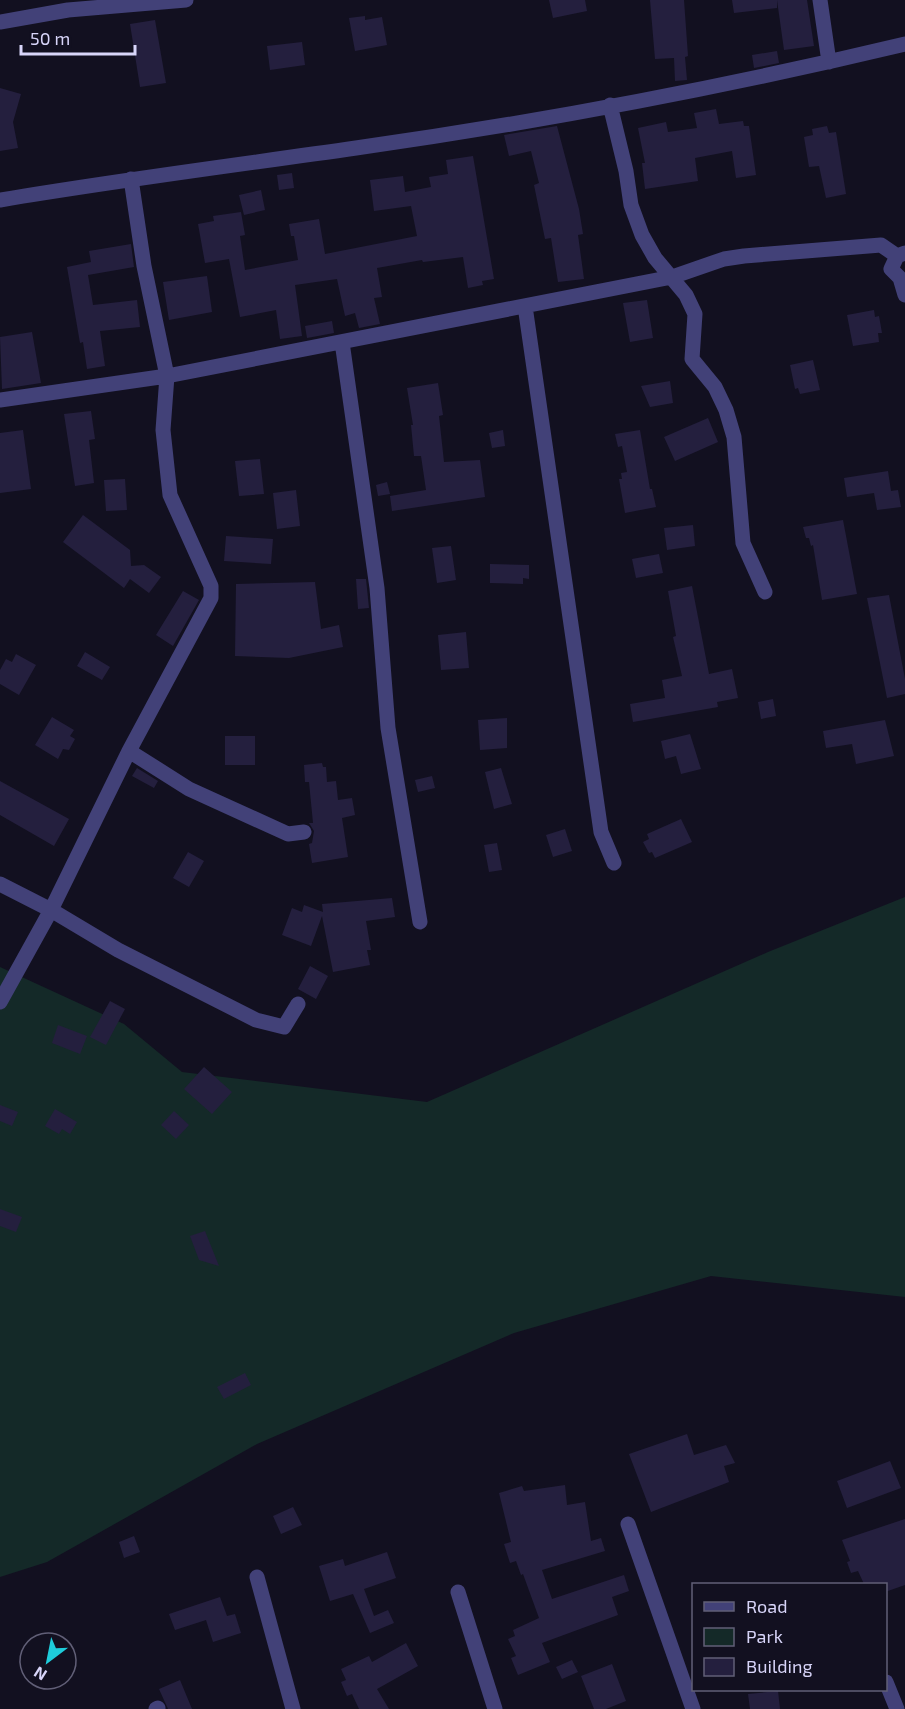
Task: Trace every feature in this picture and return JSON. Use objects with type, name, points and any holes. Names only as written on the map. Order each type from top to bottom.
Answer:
[{"type":"street","points":[[0,22],[68,10],[186,0]]},
{"type":"street","points":[[820,0],[829,62]]},
{"type":"street","points":[[0,200],[131,179],[357,148],[610,105],[829,62],[905,44]]},
{"type":"street","points":[[610,105],[626,171],[631,205],[651,250],[672,277],[695,314],[692,359],[715,387],[734,437],[743,543],[765,592]]},
{"type":"street","points":[[0,1002],[51,910],[129,751],[211,598],[212,586],[206,569],[190,542],[170,495],[163,430],[167,376],[144,266],[131,179]]},
{"type":"street","points":[[0,400],[167,376],[672,277],[724,259],[744,256],[881,245],[901,255],[891,269],[900,278],[905,295]]},
{"type":"street","points":[[525,306],[602,832],[614,863]]},
{"type":"street","points":[[342,342],[377,588],[388,728],[420,921]]},
{"type":"street","points":[[129,751],[189,789],[288,834],[304,832]]},
{"type":"street","points":[[0,884],[51,910],[118,950],[256,1020],[284,1027],[298,1004]]},
{"type":"street","points":[[628,1524],[693,1709]]},
{"type":"street","points":[[257,1577],[293,1709]]},
{"type":"street","points":[[458,1592],[495,1709]]},
{"type":"street","points":[[887,1686],[897,1709]]},
{"type":"green space","points":[[905,897],[905,1297],[711,1276],[514,1333],[257,1444],[47,1562],[0,1577],[0,967],[124,1024],[182,1072],[427,1102],[768,952]]},
{"type":"building","points":[[549,0],[585,0],[587,11],[553,18]]},
{"type":"building","points":[[650,0],[684,0],[688,56],[685,57],[687,80],[675,81],[674,58],[655,59]]},
{"type":"building","points":[[732,0],[777,0],[777,8],[734,13]]},
{"type":"building","points":[[777,0],[807,0],[814,46],[784,50]]},
{"type":"building","points":[[365,16],[365,20],[382,17],[387,45],[355,51],[349,18]]},
{"type":"building","points":[[155,20],[166,83],[140,87],[130,24]]},
{"type":"building","points":[[302,42],[305,65],[270,70],[267,46]]},
{"type":"building","points":[[777,51],[779,63],[754,68],[752,55]]},
{"type":"building","points":[[0,88],[21,94],[13,122],[18,148],[0,151]]},
{"type":"building","points":[[716,109],[719,124],[743,121],[744,126],[749,126],[756,175],[736,178],[732,151],[695,158],[698,181],[645,189],[642,163],[645,163],[638,128],[666,122],[668,132],[697,128],[694,113]]},
{"type":"building","points":[[557,126],[579,209],[583,234],[578,235],[584,279],[558,282],[551,238],[545,239],[534,185],[539,183],[531,151],[509,156],[504,135]]},
{"type":"building","points":[[827,126],[829,133],[836,132],[846,194],[826,198],[819,166],[809,167],[804,137],[813,135],[812,129]]},
{"type":"building","points":[[473,156],[494,279],[482,281],[483,285],[468,288],[463,257],[423,262],[422,260],[377,268],[382,297],[374,298],[380,324],[359,328],[355,313],[345,316],[337,279],[295,285],[302,336],[280,339],[276,310],[240,317],[229,259],[205,263],[198,224],[214,221],[213,216],[241,212],[245,235],[240,236],[245,270],[298,260],[294,236],[291,236],[289,224],[319,219],[325,254],[417,236],[411,206],[374,211],[370,180],[403,176],[405,192],[431,187],[429,177],[448,174],[446,160]]},
{"type":"building","points":[[292,173],[294,188],[279,190],[277,175]]},
{"type":"building","points":[[261,190],[265,210],[244,215],[239,195]]},
{"type":"building","points":[[131,244],[134,267],[88,275],[93,305],[137,300],[140,327],[100,331],[105,366],[87,369],[83,342],[80,343],[67,267],[91,262],[89,251]]},
{"type":"building","points":[[207,276],[212,312],[169,320],[163,282]]},
{"type":"building","points":[[647,300],[653,338],[630,342],[623,303]]},
{"type":"building","points":[[874,310],[875,317],[879,316],[882,333],[878,333],[879,342],[853,346],[847,315]]},
{"type":"building","points":[[332,321],[334,333],[307,338],[305,326]]},
{"type":"building","points":[[32,332],[41,383],[2,389],[0,337]]},
{"type":"building","points":[[813,360],[820,390],[800,394],[798,388],[795,389],[790,365]]},
{"type":"building","points":[[670,381],[673,403],[650,407],[641,386]]},
{"type":"building","points":[[438,383],[443,415],[439,416],[444,462],[480,460],[485,497],[392,511],[390,496],[426,490],[421,456],[414,456],[411,425],[413,425],[407,388]]},
{"type":"building","points":[[91,411],[95,439],[89,440],[94,483],[75,486],[64,414]]},
{"type":"building","points":[[708,418],[718,442],[675,461],[664,437]]},
{"type":"building","points":[[23,430],[31,489],[0,493],[0,433]]},
{"type":"building","points":[[503,430],[505,446],[492,448],[489,433]]},
{"type":"building","points":[[640,430],[650,489],[652,489],[656,507],[625,513],[619,479],[622,479],[621,473],[627,472],[622,446],[618,447],[615,434]]},
{"type":"building","points":[[260,459],[264,494],[239,496],[235,461]]},
{"type":"building","points":[[888,471],[891,491],[898,490],[901,507],[877,510],[874,493],[847,497],[844,478]]},
{"type":"building","points":[[125,479],[127,510],[106,511],[104,480]]},
{"type":"building","points":[[387,482],[390,494],[378,496],[376,485]]},
{"type":"building","points":[[296,490],[300,526],[277,529],[273,493]]},
{"type":"building","points":[[83,515],[130,550],[131,566],[144,565],[161,577],[149,593],[130,579],[124,588],[63,542]]},
{"type":"building","points":[[843,520],[857,594],[822,600],[813,545],[811,546],[809,538],[806,538],[803,527]]},
{"type":"building","points":[[693,525],[695,546],[667,550],[664,528]]},
{"type":"building","points":[[226,536],[273,539],[271,564],[224,561]]},
{"type":"building","points":[[451,546],[456,580],[437,583],[432,548]]},
{"type":"building","points":[[659,554],[663,573],[636,578],[632,559]]},
{"type":"building","points":[[490,564],[529,565],[529,579],[523,578],[523,584],[490,583]]},
{"type":"building","points":[[356,579],[366,579],[369,608],[358,609]]},
{"type":"building","points":[[315,582],[321,629],[339,625],[343,647],[289,658],[235,656],[236,584]]},
{"type":"building","points":[[692,586],[709,674],[732,669],[738,698],[717,702],[718,707],[633,722],[630,704],[665,698],[662,680],[682,676],[673,637],[676,636],[668,591]]},
{"type":"building","points":[[183,591],[199,600],[173,646],[156,635]]},
{"type":"building","points":[[889,595],[905,679],[905,694],[887,698],[867,598]]},
{"type":"building","points":[[466,632],[469,668],[441,670],[438,635]]},
{"type":"building","points":[[85,652],[110,667],[102,680],[77,666]]},
{"type":"building","points":[[16,654],[36,665],[19,695],[0,684],[0,670],[6,659],[12,662]]},
{"type":"building","points":[[773,699],[776,716],[761,719],[758,702]]},
{"type":"building","points":[[52,717],[74,730],[70,736],[75,739],[69,750],[63,749],[58,759],[35,745]]},
{"type":"building","points":[[507,718],[507,748],[480,750],[478,720]]},
{"type":"building","points":[[885,720],[894,756],[856,764],[852,744],[826,748],[823,731]]},
{"type":"building","points":[[690,734],[701,769],[681,774],[676,756],[665,759],[661,741]]},
{"type":"building","points":[[225,736],[255,736],[255,765],[225,765]]},
{"type":"building","points":[[322,763],[323,767],[326,767],[327,782],[336,781],[338,800],[352,798],[355,815],[342,818],[348,857],[312,863],[309,844],[312,843],[314,831],[309,823],[313,823],[309,782],[305,782],[304,765]]},
{"type":"building","points":[[137,768],[158,781],[154,788],[132,776]]},
{"type":"building","points":[[501,768],[512,804],[494,809],[485,772]]},
{"type":"building","points":[[432,776],[435,788],[418,792],[415,780]]},
{"type":"building","points":[[0,781],[69,819],[54,846],[0,815]]},
{"type":"building","points":[[681,819],[692,842],[655,858],[643,842],[649,839],[647,834]]},
{"type":"building","points":[[565,829],[572,851],[553,857],[546,835]]},
{"type":"building","points":[[497,843],[502,870],[489,872],[484,845]]},
{"type":"building","points":[[188,852],[204,861],[189,887],[173,878]]},
{"type":"building","points":[[392,898],[395,917],[366,921],[371,950],[367,950],[370,965],[333,972],[322,916],[311,946],[282,935],[292,908],[302,912],[304,905],[323,912],[322,904]]},
{"type":"building","points":[[310,966],[328,976],[316,999],[298,989]]},
{"type":"building","points":[[110,1001],[125,1009],[106,1045],[90,1037]]},
{"type":"building","points":[[58,1025],[87,1036],[80,1054],[52,1043]]},
{"type":"building","points":[[204,1067],[232,1092],[212,1114],[184,1089]]},
{"type":"building","points":[[0,1105],[18,1112],[12,1126],[0,1121]]},
{"type":"building","points":[[55,1109],[77,1122],[70,1134],[62,1129],[59,1134],[45,1126]]},
{"type":"building","points":[[174,1111],[189,1125],[176,1139],[161,1125]]},
{"type":"building","points":[[0,1209],[22,1217],[16,1232],[0,1226]]},
{"type":"building","points":[[205,1231],[219,1266],[199,1260],[190,1236]]},
{"type":"building","points":[[245,1373],[251,1385],[224,1399],[217,1387]]},
{"type":"building","points":[[687,1434],[694,1455],[726,1445],[735,1463],[724,1466],[729,1482],[651,1512],[629,1454]]},
{"type":"building","points":[[890,1461],[901,1488],[847,1508],[837,1481]]},
{"type":"building","points":[[565,1485],[567,1505],[585,1502],[591,1541],[601,1538],[605,1551],[542,1570],[552,1599],[624,1575],[629,1591],[612,1597],[618,1615],[542,1643],[550,1662],[518,1675],[511,1658],[516,1656],[508,1639],[515,1636],[513,1630],[539,1618],[523,1574],[521,1575],[516,1561],[510,1563],[504,1544],[511,1542],[499,1493],[522,1486],[524,1491]]},
{"type":"building","points":[[293,1507],[302,1525],[281,1534],[273,1516]]},
{"type":"building","points":[[905,1519],[905,1585],[887,1591],[887,1583],[864,1583],[858,1571],[851,1573],[847,1562],[850,1561],[842,1540]]},
{"type":"building","points":[[134,1536],[140,1552],[124,1558],[119,1542]]},
{"type":"building","points":[[387,1552],[396,1578],[364,1589],[374,1616],[388,1610],[394,1623],[370,1633],[353,1594],[330,1601],[319,1566],[343,1559],[345,1566]]},
{"type":"building","points":[[220,1597],[227,1616],[235,1614],[241,1633],[213,1642],[206,1620],[175,1630],[169,1614]]},
{"type":"building","points":[[406,1643],[418,1666],[377,1689],[389,1709],[359,1709],[352,1694],[347,1696],[341,1682],[346,1680],[341,1669],[369,1656],[372,1662]]},
{"type":"building","points":[[572,1660],[578,1672],[562,1679],[556,1667]]},
{"type":"building","points":[[612,1664],[626,1701],[606,1709],[594,1709],[581,1676]]},
{"type":"building","points":[[180,1680],[192,1709],[168,1709],[159,1689]]},
{"type":"building","points":[[778,1691],[780,1709],[750,1709],[748,1694]]}]
